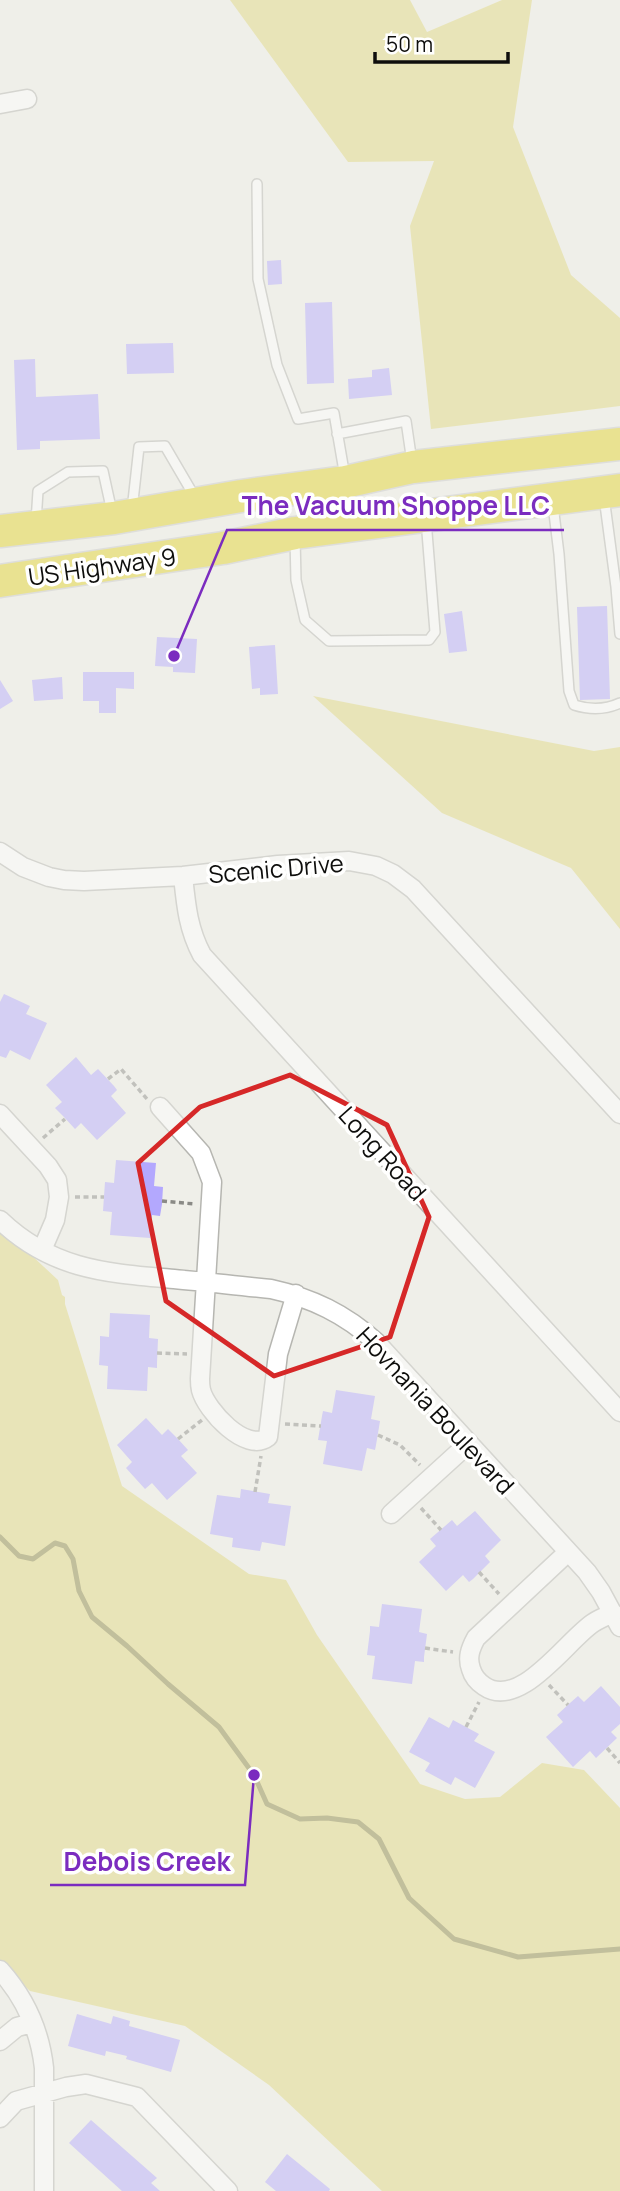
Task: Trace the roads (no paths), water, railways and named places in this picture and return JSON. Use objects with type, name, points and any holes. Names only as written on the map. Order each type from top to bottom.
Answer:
[{"type":"highway","name":"US Highway 9","points":[[0,531],[123,516],[345,482],[413,467],[620,444]]},
{"type":"highway","name":"US Highway 9","points":[[0,581],[223,548],[295,533],[612,491]]},
{"type":"street","points":[[0,104],[27,99]]},
{"type":"street","name":"Scenic Drive","points":[[0,852],[23,867],[49,877],[84,881],[183,876],[278,865],[349,861],[376,866],[393,874],[413,889],[620,1114]]},
{"type":"street","name":"Long Road","points":[[183,876],[187,920],[202,955],[620,1412]]},
{"type":"street","points":[[160,1107],[201,1153],[212,1182],[201,1390],[207,1402],[229,1429],[242,1438],[256,1441],[268,1437],[278,1353],[296,1294]]},
{"type":"street","points":[[0,1114],[57,1180],[59,1197],[55,1220],[42,1250]]},
{"type":"street","name":"Hovnania Boulevard","points":[[0,1220],[30,1244],[72,1264],[93,1270],[296,1294],[337,1312],[358,1325],[587,1572],[616,1620]]},
{"type":"street","points":[[391,1514],[469,1443]]},
{"type":"street","points":[[568,1552],[476,1638],[469,1654],[470,1666],[476,1678],[496,1692],[515,1689],[538,1673],[593,1623],[616,1620]]},
{"type":"street","points":[[0,1970],[23,1999],[41,2048],[44,2191]]},
{"type":"street","points":[[0,2041],[17,2027],[32,2023]]},
{"type":"street","points":[[0,2118],[16,2101],[43,2092],[86,2084],[137,2097],[228,2191]]},
{"type":"lane","points":[[257,184],[258,279],[277,365],[298,419],[334,413],[345,482]]},
{"type":"lane","points":[[337,434],[406,421],[413,467]]},
{"type":"lane","points":[[123,516],[139,447],[165,446],[198,503]]},
{"type":"lane","points":[[36,527],[38,491],[68,472],[103,471],[123,516]]},
{"type":"lane","points":[[612,491],[620,634]]},
{"type":"lane","points":[[552,499],[559,554],[569,691],[574,705],[609,708],[620,703]]},
{"type":"lane","points":[[295,533],[296,580],[305,620],[329,641],[429,639],[435,632],[425,516]]},
{"type":"waterway","points":[[0,1537],[19,1556],[33,1559],[55,1543],[65,1546],[73,1559],[79,1591],[92,1617],[219,1727],[254,1775],[267,1804],[300,1819],[327,1818],[358,1822],[379,1839],[409,1898],[454,1939],[518,1957],[620,1949]]},
{"type":"place","name":"The Vacuum Shoppe LLC","points":[[174,656]]},
{"type":"place","name":"Debois Creek","points":[[254,1775]]}]
